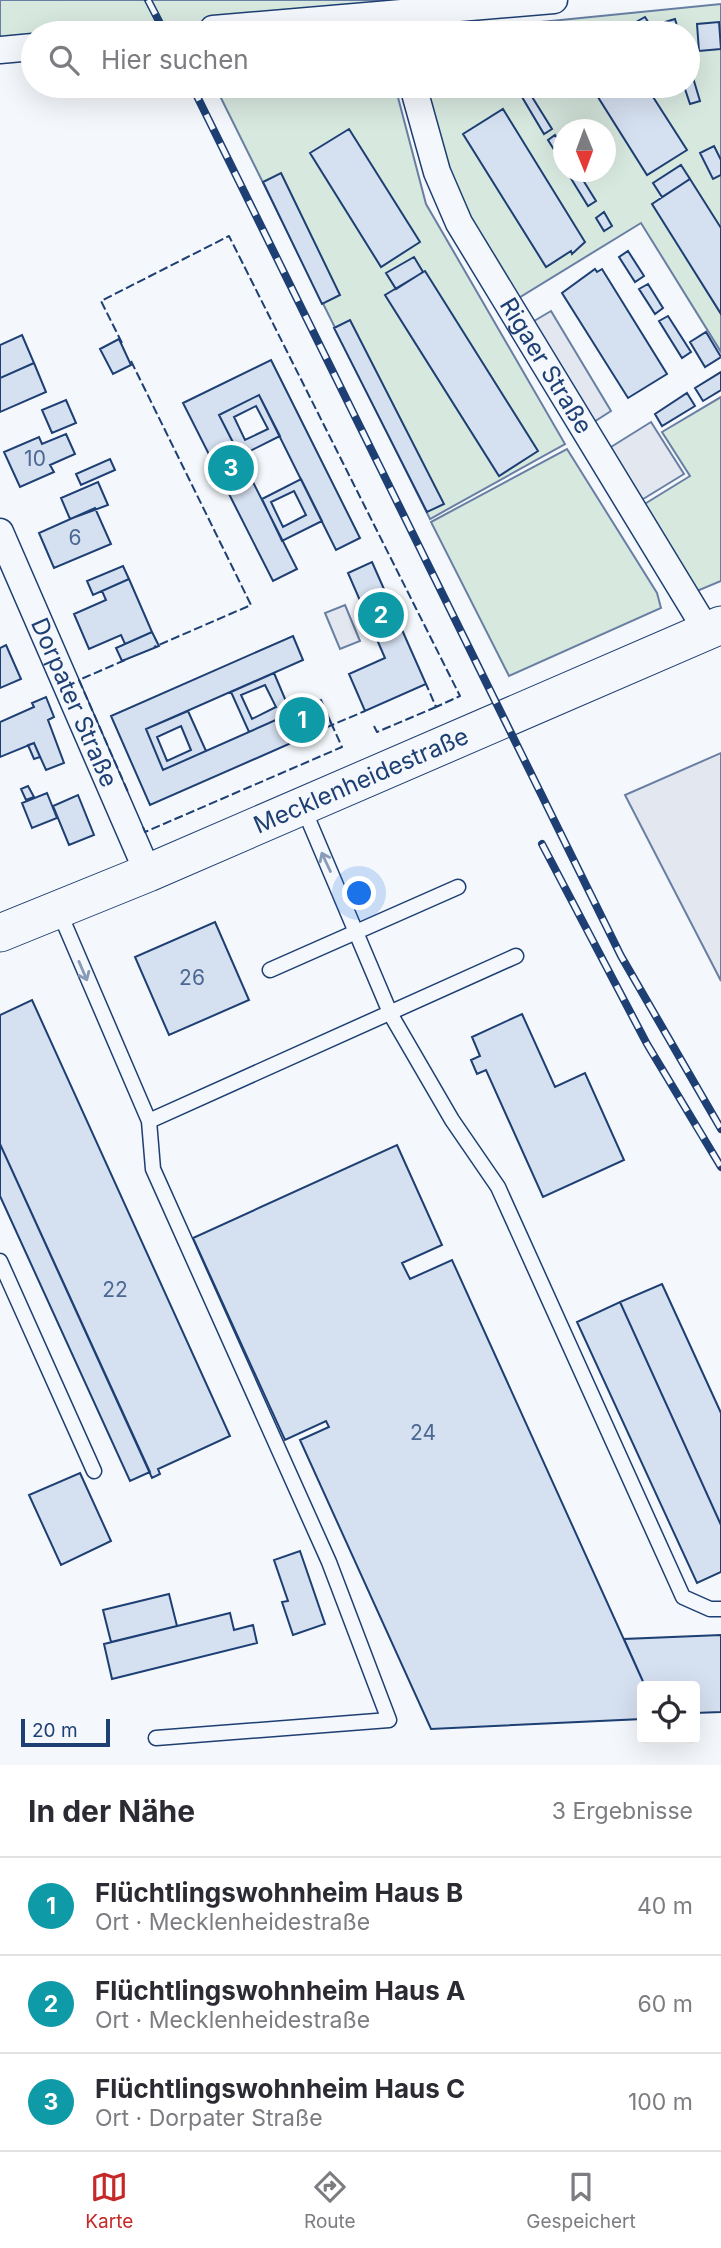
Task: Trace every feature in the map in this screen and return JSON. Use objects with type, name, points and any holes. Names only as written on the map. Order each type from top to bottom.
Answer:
[{"type":"main road","name":"Mecklenheidestraße","points":[[0,933],[148,873],[714,628]]},
{"type":"street","points":[[425,21],[554,0]]},
{"type":"street","points":[[0,50],[21,48]]},
{"type":"street","name":"Rigaer Straße","points":[[416,98],[437,172],[459,223],[714,628]]},
{"type":"street","name":"Dorpater Straße","points":[[0,532],[148,873]]},
{"type":"lane","points":[[302,806],[391,1015],[452,1120],[498,1187],[683,1597],[710,1609],[721,1609]]},
{"type":"lane","points":[[270,970],[458,887]]},
{"type":"lane","points":[[58,908],[149,1121],[153,1169],[329,1562],[389,1720],[156,1738]]},
{"type":"lane","points":[[149,1121],[391,1015],[516,956]]},
{"type":"lane","points":[[0,1261],[94,1471]]},
{"type":"shaded area","points":[[0,0],[554,0],[315,21],[21,21],[21,48],[0,50]]},
{"type":"shaded area","points":[[721,4],[721,352],[641,223],[512,302],[436,147],[427,98],[700,98],[700,21],[551,21]]},
{"type":"shaded area","points":[[221,98],[398,98],[426,204],[565,444],[430,519]]},
{"type":"shaded area","points":[[551,311],[611,411],[589,425],[529,324]]},
{"type":"shaded area","points":[[721,397],[721,581],[697,591],[643,505],[690,476],[662,432]]},
{"type":"shaded area","points":[[651,422],[684,474],[635,504],[603,452]]},
{"type":"shaded area","points":[[567,449],[657,593],[661,608],[509,676],[431,522]]},
{"type":"shaded area","points":[[345,605],[360,641],[340,649],[325,613]]},
{"type":"shaded area","points":[[721,753],[721,981],[625,795]]},
{"type":"building","points":[[719,22],[721,49],[700,51],[700,24]]},
{"type":"building","points":[[523,98],[533,98],[552,129],[544,134]]},
{"type":"building","points":[[599,98],[654,98],[687,150],[647,175],[616,126],[616,119],[612,119]]},
{"type":"building","points":[[688,98],[699,98],[700,101],[690,104]]},
{"type":"building","points":[[503,109],[585,242],[572,254],[571,251],[546,267],[463,134]]},
{"type":"building","points":[[349,129],[420,242],[381,267],[310,153]]},
{"type":"building","points":[[714,146],[721,160],[721,175],[713,179],[700,153]]},
{"type":"building","points":[[681,165],[690,179],[662,197],[653,183]]},
{"type":"building","points":[[281,173],[340,295],[322,304],[263,182]]},
{"type":"building","points":[[690,179],[721,228],[721,314],[652,204]]},
{"type":"building","points":[[573,182],[584,182],[596,201],[588,206]]},
{"type":"building","points":[[604,212],[612,226],[604,231],[596,218]]},
{"type":"building","points":[[628,251],[644,276],[635,282],[619,257]]},
{"type":"building","points":[[414,257],[423,272],[396,289],[386,273]]},
{"type":"building","points":[[595,269],[597,272],[602,269],[667,374],[628,398],[562,293]]},
{"type":"building","points":[[425,271],[538,451],[499,476],[385,295]]},
{"type":"building","points":[[648,284],[663,308],[655,314],[639,289]]},
{"type":"building","points":[[668,316],[691,352],[682,358],[659,321]]},
{"type":"building","points":[[350,320],[444,504],[427,512],[334,328]]},
{"type":"building","points":[[706,332],[721,357],[705,367],[690,342]]},
{"type":"building","points":[[22,335],[34,363],[0,378],[0,345]]},
{"type":"building","points":[[119,339],[131,365],[113,374],[100,349]]},
{"type":"building","points":[[271,360],[360,538],[336,550],[259,395],[219,415],[297,569],[273,581],[183,403]]},
{"type":"building","points":[[34,363],[46,392],[0,412],[0,378]]},
{"type":"building","points":[[721,372],[721,390],[703,401],[695,388]]},
{"type":"building","points":[[687,393],[695,406],[662,426],[655,414]]},
{"type":"building","points":[[259,395],[280,436],[240,456],[219,415]],"holes":[[[256,406],[268,429],[245,440],[234,417]]]},
{"type":"building","points":[[66,400],[76,423],[52,433],[42,410]]},
{"type":"building","points":[[66,434],[75,454],[50,465],[54,472],[20,487],[4,452],[39,437],[42,444]]},
{"type":"building","points":[[110,459],[115,470],[81,485],[76,474]]},
{"type":"building","points":[[301,479],[322,521],[282,541],[262,499]],"holes":[[[294,491],[306,515],[283,527],[271,502]]]},
{"type":"building","points":[[98,482],[108,505],[70,519],[61,498]]},
{"type":"building","points":[[95,508],[111,544],[54,568],[39,533]]},
{"type":"building","points":[[372,562],[426,684],[365,711],[349,674],[385,658],[348,573]]},
{"type":"building","points":[[123,566],[129,579],[93,595],[87,581]]},
{"type":"building","points":[[129,579],[152,632],[125,644],[121,635],[89,649],[74,614],[106,600],[102,591]]},
{"type":"building","points":[[152,632],[159,646],[122,661],[116,648]]},
{"type":"building","points":[[293,636],[303,660],[146,729],[163,770],[321,700],[332,725],[150,805],[111,716]]},
{"type":"building","points":[[6,645],[21,679],[0,688],[0,648]]},
{"type":"building","points":[[274,673],[291,713],[249,732],[231,692]],"holes":[[[265,685],[276,707],[252,719],[241,695]]]},
{"type":"building","points":[[46,697],[54,717],[48,720],[64,763],[46,770],[34,743],[0,757],[0,722],[34,707],[32,703]]},
{"type":"building","points":[[188,711],[206,751],[163,770],[146,729]],"holes":[[[181,726],[191,750],[167,761],[157,737]]]},
{"type":"building","points":[[34,743],[40,757],[34,759],[28,745]]},
{"type":"building","points":[[28,786],[34,797],[26,800],[21,789]]},
{"type":"building","points":[[47,793],[57,818],[32,828],[22,803]]},
{"type":"building","points":[[78,795],[94,835],[69,845],[53,806]]},
{"type":"building","points":[[215,922],[249,1000],[169,1035],[135,957]]},
{"type":"building","points":[[32,1000],[230,1436],[158,1469],[160,1474],[152,1478],[0,1144],[0,1015]]},
{"type":"building","points":[[522,1014],[555,1087],[585,1073],[624,1160],[543,1197],[486,1070],[477,1074],[471,1060],[480,1056],[472,1037]]},
{"type":"building","points":[[0,1144],[150,1472],[130,1481],[0,1196]]},
{"type":"building","points":[[397,1145],[442,1245],[402,1263],[410,1279],[452,1260],[643,1681],[637,1681],[637,1719],[431,1729],[300,1440],[329,1427],[326,1421],[285,1440],[193,1238]]},
{"type":"building","points":[[662,1284],[721,1413],[721,1525],[620,1302]]},
{"type":"building","points":[[620,1302],[721,1525],[721,1572],[697,1583],[577,1322]]},
{"type":"building","points":[[80,1473],[111,1541],[61,1565],[29,1495]]},
{"type":"building","points":[[300,1551],[325,1624],[293,1635],[282,1602],[288,1601],[274,1560]]},
{"type":"building","points":[[169,1594],[177,1626],[111,1642],[103,1610]]},
{"type":"building","points":[[230,1613],[234,1630],[253,1625],[257,1643],[112,1679],[104,1644]]},
{"type":"building","points":[[721,1635],[721,1712],[700,1713],[700,1681],[643,1681],[624,1639]]},
{"type":"railway","points":[[148,0],[159,21]]},
{"type":"railway","points":[[198,98],[621,956],[721,1129]]},
{"type":"railway","points":[[542,844],[647,1044],[721,1167]]},
{"type":"fence","points":[[122,343],[101,301],[229,236],[460,696],[436,707],[426,684]]},
{"type":"fence","points":[[131,361],[251,605],[154,647]]},
{"type":"fence","points":[[125,660],[79,680],[128,792]]},
{"type":"fence","points":[[374,726],[377,732],[436,707]]},
{"type":"fence","points":[[143,827],[145,832],[342,747],[332,725],[365,711]]},
{"type":"place","name":"Flüchtlingswohnheim Haus C","points":[[231,468]]},
{"type":"place","name":"Flüchtlingswohnheim Haus A","points":[[381,615]]},
{"type":"place","name":"Flüchtlingswohnheim Haus B","points":[[302,720]]}]
